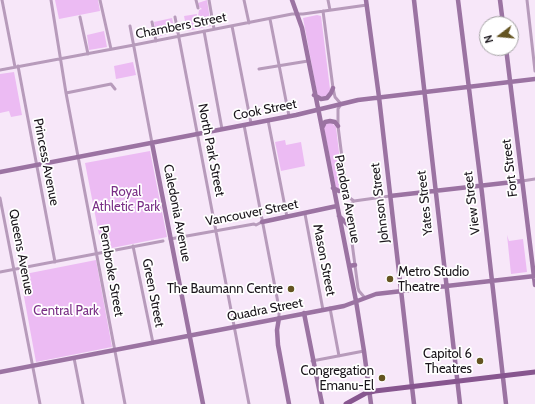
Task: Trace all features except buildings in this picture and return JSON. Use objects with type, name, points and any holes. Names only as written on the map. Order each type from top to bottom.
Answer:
[{"type":"main road","name":"Pandora Avenue","points":[[292,0],[302,28],[314,95],[322,128],[356,301],[371,404]]},
{"type":"main road","name":"Yates Street","points":[[414,0],[460,404]]},
{"type":"main road","name":"View Street","points":[[458,0],[506,404]]},
{"type":"main road","points":[[500,0],[502,16]]},
{"type":"main road","name":"Johnson Street","points":[[366,2],[379,97],[414,404]]},
{"type":"main road","name":"Fort Street","points":[[507,56],[535,285]]},
{"type":"main road","name":"Cook Street","points":[[0,172],[251,124],[358,100],[535,79]]},
{"type":"main road","points":[[314,95],[322,99],[327,98],[332,93],[333,88]]},
{"type":"main road","points":[[322,128],[325,122],[330,121],[335,122],[338,126]]},
{"type":"main road","name":"Caledonia Avenue","points":[[152,143],[203,404]]},
{"type":"main road","points":[[390,196],[522,181]]},
{"type":"main road","points":[[333,188],[339,191],[343,189],[345,185]]},
{"type":"main road","name":"Vancouver Street","points":[[262,222],[337,206]]},
{"type":"main road","points":[[339,216],[350,227]]},
{"type":"main road","points":[[349,266],[355,265]]},
{"type":"main road","name":"Quadra Street","points":[[0,372],[344,306],[376,294],[534,276]]},
{"type":"main road","points":[[304,314],[312,361],[322,404]]},
{"type":"main road","points":[[280,318],[277,330],[278,345],[289,404]]},
{"type":"main road","points":[[346,404],[370,392],[535,372]]},
{"type":"street","name":"Princess Avenue","points":[[2,0],[37,165],[55,262]]},
{"type":"street","name":"Pembroke Street","points":[[51,0],[66,93],[98,253],[125,404]]},
{"type":"street","points":[[100,0],[111,49]]},
{"type":"street","points":[[196,0],[198,8]]},
{"type":"street","points":[[209,0],[214,29]]},
{"type":"street","points":[[244,0],[249,22]]},
{"type":"street","points":[[328,0],[330,10]]},
{"type":"street","points":[[527,0],[535,71]]},
{"type":"street","name":"Chambers Street","points":[[0,70],[249,22],[330,10],[366,2]]},
{"type":"street","points":[[323,10],[333,88],[335,97],[341,104]]},
{"type":"street","points":[[80,17],[88,54]]},
{"type":"street","name":"North Park Street","points":[[175,17],[249,404]]},
{"type":"street","points":[[270,19],[289,116]]},
{"type":"street","points":[[152,22],[156,41]]},
{"type":"street","name":"Caledonia Avenue","points":[[130,26],[152,143]]},
{"type":"street","points":[[232,26],[251,124]]},
{"type":"street","points":[[204,31],[222,129]]},
{"type":"street","points":[[259,69],[308,61]]},
{"type":"street","points":[[66,93],[111,84],[115,89]]},
{"type":"street","name":"Pandora Avenue","points":[[341,104],[338,110],[338,126],[345,185],[347,196],[354,201],[348,207],[350,227],[359,292],[365,298]]},
{"type":"street","points":[[268,120],[288,217]]},
{"type":"street","points":[[244,125],[280,318]]},
{"type":"street","points":[[522,181],[535,179]]},
{"type":"street","points":[[354,201],[390,196]]},
{"type":"street","name":"Queens Avenue","points":[[0,198],[40,404]]},
{"type":"street","name":"Mason Street","points":[[305,214],[323,310]]},
{"type":"street","name":"Vancouver Street","points":[[170,239],[259,224],[262,222]]},
{"type":"street","points":[[0,272],[163,241]]},
{"type":"street","name":"Green Street","points":[[133,246],[153,343]]},
{"type":"street","name":"Mason Street","points":[[330,308],[339,356]]},
{"type":"street","points":[[312,361],[364,351]]},
{"type":"street","points":[[74,358],[83,404]]},
{"type":"green space","points":[[55,0],[98,0],[100,11],[59,19]]},
{"type":"green space","points":[[207,0],[211,26],[187,31],[184,16],[197,14],[198,16],[199,10],[202,9],[198,6],[198,3]]},
{"type":"green space","points":[[317,15],[321,16],[330,89],[330,93],[323,97],[318,96],[317,93],[303,18]]},
{"type":"green space","points":[[172,18],[175,32],[157,37],[154,22]]},
{"type":"green space","points":[[104,31],[107,47],[89,50],[87,35]]},
{"type":"green space","points":[[133,62],[136,75],[116,79],[114,66]]},
{"type":"green space","points":[[14,72],[22,115],[11,117],[9,111],[0,113],[0,74]]},
{"type":"green space","points":[[331,122],[336,127],[343,186],[341,189],[336,188],[324,128],[325,124]]},
{"type":"green space","points":[[285,140],[286,145],[301,142],[305,166],[281,171],[275,142]]},
{"type":"green space","name":"Royal Athletic Park","points":[[150,151],[167,237],[102,250],[85,163]]},
{"type":"green space","points":[[507,235],[509,241],[523,239],[527,272],[511,274]]},
{"type":"green space","name":"Central Park","points":[[96,260],[112,347],[36,362],[20,275]]},
{"type":"place","name":"Metro Studio Theatre","points":[[390,279]]},
{"type":"place","name":"The Baumann Centre","points":[[291,289]]},
{"type":"place","name":"Capitol 6 Theatres","points":[[480,361]]},
{"type":"place","name":"Congregation Emanu-El","points":[[382,378]]}]
